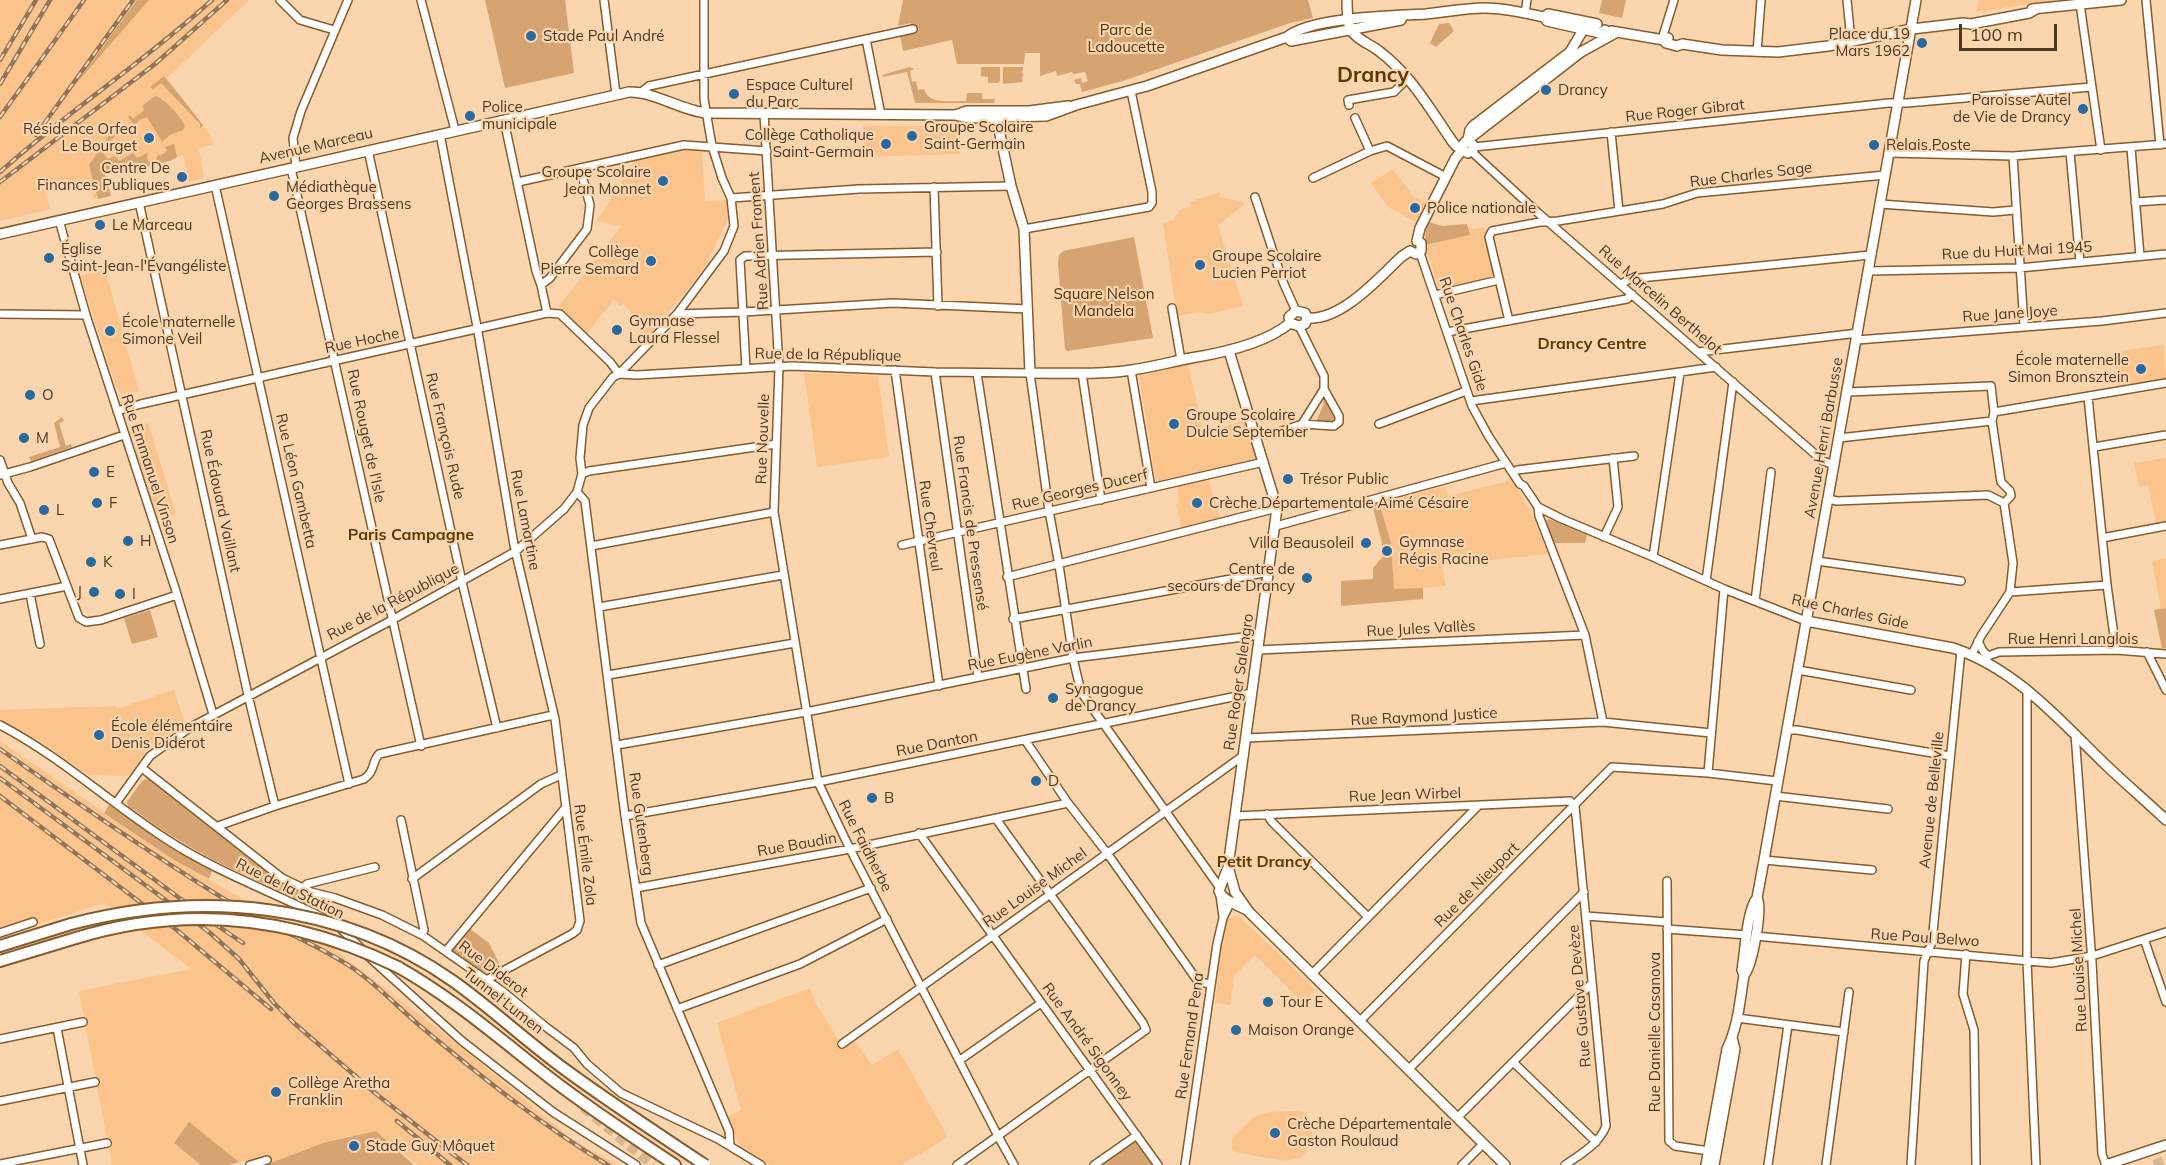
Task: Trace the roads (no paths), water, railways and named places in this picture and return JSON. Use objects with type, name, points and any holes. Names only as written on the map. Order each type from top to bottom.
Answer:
[{"type":"highway","name":"Tunnel Lumen","points":[[0,946],[100,916],[151,908],[214,905],[259,907],[338,924],[395,947],[453,981],[571,1073],[705,1165]]},
{"type":"highway","name":"Tunnel Lumen","points":[[0,961],[117,927],[160,920],[233,920],[271,924],[303,931],[339,942],[398,967],[443,994],[552,1079],[626,1133],[675,1165]]},
{"type":"main road","points":[[1347,0],[1350,24],[1360,39],[1380,52],[1408,78],[1456,146],[1467,147]]},
{"type":"main road","name":"Avenue Henri Barbusse","points":[[1732,1038],[1744,975],[1742,970],[1751,936],[1753,902],[1757,898],[1764,860],[1916,0]]},
{"type":"main road","points":[[1544,17],[1548,14],[1575,19],[1596,24],[1605,30],[1663,40],[1677,46],[1682,44],[1757,52],[1806,49],[1912,29],[1971,24],[2029,13],[2036,9],[2121,0]]},
{"type":"main road","points":[[640,93],[692,111],[706,113],[955,115],[967,118],[994,115],[1046,117],[1076,105],[1131,91],[1287,37],[1291,41],[1350,24],[1485,8],[1544,17],[1547,21],[1583,30],[1600,33],[1605,30]]},
{"type":"main road","points":[[1575,19],[1583,30],[1584,42],[1581,52]]},
{"type":"main road","points":[[1467,147],[1470,130],[1477,123],[1570,52],[1583,30],[1596,24]]},
{"type":"main road","points":[[1565,26],[1574,44]]},
{"type":"main road","points":[[1307,318],[1316,318],[1348,304],[1401,256],[1415,252],[1410,244],[1417,241],[1420,228],[1455,159],[1581,52],[1617,32]]},
{"type":"main road","name":"Avenue Marceau","points":[[0,234],[616,94],[640,93]]},
{"type":"main road","points":[[994,115],[1024,229],[1030,373]]},
{"type":"main road","points":[[1296,311],[1305,313],[1307,318],[1305,324],[1295,325],[1289,317],[1296,311]]},
{"type":"main road","name":"Rue de la République","points":[[1030,373],[1082,374],[1131,370],[1229,351],[1295,325]]},
{"type":"main road","points":[[1233,364],[1242,346]]},
{"type":"main road","name":"Rue Roger Salengro","points":[[1224,886],[1277,508],[1260,438],[1229,351]]},
{"type":"main road","name":"Rue Charles Gide","points":[[1806,621],[1961,651],[1986,659],[2049,707],[2166,820]]},
{"type":"main road","points":[[1224,886],[1233,897]]},
{"type":"main road","points":[[1224,886],[1311,975],[1505,1165]]},
{"type":"main road","points":[[1706,1165],[1727,1049],[1732,1038]]},
{"type":"main road","points":[[1714,1165],[1735,1049],[1732,1038]]},
{"type":"main road","points":[[2106,1165],[2166,1145]]},
{"type":"street","points":[[280,0],[300,20],[334,30]]},
{"type":"street","name":"Rue Rouget de l'Isle","points":[[348,0],[308,94],[293,138],[294,167],[421,746]]},
{"type":"street","points":[[422,0],[455,130]]},
{"type":"street","points":[[604,0],[616,94]]},
{"type":"street","points":[[504,120],[547,313],[560,314],[610,362],[619,374],[676,314],[724,251],[734,226],[732,202],[712,146],[706,113],[704,0]]},
{"type":"street","points":[[1525,13],[1527,0]]},
{"type":"street","points":[[1663,40],[1674,0]]},
{"type":"street","points":[[1757,52],[1761,0]]},
{"type":"street","points":[[1847,0],[1851,41]]},
{"type":"street","points":[[1889,153],[2013,156],[2163,144],[2146,0]]},
{"type":"street","points":[[2080,4],[2101,150]]},
{"type":"street","points":[[640,93],[649,87],[704,74],[912,29]]},
{"type":"street","points":[[866,39],[881,115]]},
{"type":"street","points":[[1349,102],[1394,92],[1408,78]]},
{"type":"street","name":"Rue Roger Gibrat","points":[[1467,147],[1898,103],[2091,87]]},
{"type":"street","points":[[1024,229],[1149,207],[1152,203],[1152,192],[1131,91]]},
{"type":"street","name":"Rue Adrien Froment","points":[[764,114],[779,367]]},
{"type":"street","points":[[1356,118],[1370,151]]},
{"type":"street","points":[[1611,132],[1619,211]]},
{"type":"street","name":"Rue Lamartine","points":[[440,134],[478,328],[516,551],[553,715]]},
{"type":"street","points":[[519,182],[684,145],[767,151]]},
{"type":"street","points":[[1313,178],[1370,151],[1387,147],[1446,177]]},
{"type":"street","name":"Rue Marcelin Berthelot","points":[[1467,147],[1549,222],[1823,461],[1834,465]]},
{"type":"street","points":[[2130,148],[2140,256]]},
{"type":"street","name":"Rue François Rude","points":[[368,150],[462,582],[497,728]]},
{"type":"street","points":[[2070,152],[2080,262]]},
{"type":"street","points":[[2013,156],[2024,326]]},
{"type":"street","points":[[541,285],[550,278],[587,229],[590,205],[580,168]]},
{"type":"street","name":"Rue Charles Sage","points":[[1499,280],[1489,234],[1492,231],[1663,204],[1697,193],[1877,174],[1886,175]]},
{"type":"street","name":"Rue Léon Gambetta","points":[[215,184],[349,784]]},
{"type":"street","points":[[732,202],[769,196],[859,189],[1011,186]]},
{"type":"street","points":[[934,187],[938,306]]},
{"type":"street","points":[[1255,197],[1283,282],[1296,311]]},
{"type":"street","points":[[2135,202],[2166,200]]},
{"type":"street","name":"Rue Édouard Vaillant","points":[[139,202],[274,806]]},
{"type":"street","points":[[1880,204],[1994,212],[2015,210]]},
{"type":"street","name":"Rue Emmanuel Vinson","points":[[59,220],[86,315],[177,594],[213,714]]},
{"type":"street","points":[[746,369],[740,260],[745,256],[937,252]]},
{"type":"street","name":"Rue Charles Gide","points":[[1415,252],[1435,296],[1466,391],[1489,437],[1531,505],[1554,519],[1562,519],[1724,589],[1806,621]]},
{"type":"street","name":"Rue du Huit Mai 1945","points":[[1869,271],[2019,268],[2166,254]]},
{"type":"street","points":[[1621,284],[1630,279],[1870,255]]},
{"type":"street","points":[[1435,296],[1499,280],[1509,321]]},
{"type":"street","points":[[1447,332],[1627,299],[1632,294]]},
{"type":"street","points":[[676,314],[893,303],[1028,309]]},
{"type":"street","points":[[1172,308],[1181,360]]},
{"type":"street","name":"Rue Hoche","points":[[117,411],[547,313]]},
{"type":"street","name":"Rue Jane Joye","points":[[1698,352],[1857,337],[2102,321],[2166,313]]},
{"type":"street","points":[[0,314],[86,315]]},
{"type":"street","points":[[1274,434],[1302,424],[1334,426],[1338,424],[1340,418],[1324,389],[1324,376],[1295,325]]},
{"type":"street","name":"Rue de la République","points":[[116,803],[150,756],[191,727],[516,551],[564,509],[577,492],[582,474],[580,458],[583,425],[589,408],[612,377],[619,374],[779,367],[1030,373]]},
{"type":"street","name":"Rue Nouvelle","points":[[774,512],[779,367]]},
{"type":"street","points":[[1471,401],[1716,367]]},
{"type":"street","name":"Rue Chevreul","points":[[895,370],[939,686]]},
{"type":"street","points":[[1131,370],[1150,488]]},
{"type":"street","name":"Rue Francis de Pressensé","points":[[935,372],[978,677]]},
{"type":"street","points":[[977,373],[1013,619],[1026,689]]},
{"type":"street","points":[[1030,373],[1049,511],[1073,658],[1081,692],[1165,810],[1224,886]]},
{"type":"street","points":[[1653,557],[1680,373]]},
{"type":"street","points":[[1082,374],[1101,500]]},
{"type":"street","points":[[1706,581],[1732,382]]},
{"type":"street","points":[[1994,412],[2082,397],[2088,398],[2091,395],[2166,383]]},
{"type":"street","points":[[1848,392],[1991,386],[1994,412],[1992,421],[2001,482],[2010,491],[2011,496],[2004,503]]},
{"type":"street","points":[[1302,424],[1324,389]]},
{"type":"street","points":[[1379,424],[1466,391]]},
{"type":"street","points":[[2088,398],[2116,650]]},
{"type":"street","points":[[1839,438],[1992,421]]},
{"type":"street","points":[[3,474],[124,435]]},
{"type":"street","points":[[2094,447],[2166,435]]},
{"type":"street","points":[[582,474],[589,471],[776,444]]},
{"type":"street","points":[[1513,473],[1517,470],[1634,456]]},
{"type":"street","points":[[1604,537],[1618,507],[1613,458]]},
{"type":"street","points":[[0,460],[3,474],[19,500],[32,539]]},
{"type":"street","name":"Rue Georges Ducerf","points":[[902,545],[1264,462]]},
{"type":"street","points":[[1276,526],[1506,463]]},
{"type":"street","points":[[1755,601],[1772,472]]},
{"type":"street","name":"Rue Gutenberg","points":[[577,492],[585,501],[626,816],[644,934],[729,1131],[730,1146]]},
{"type":"street","points":[[1828,499],[1837,501],[1988,495],[2004,503]]},
{"type":"street","points":[[1972,654],[2010,592],[2013,563],[2004,503]]},
{"type":"street","points":[[1007,577],[1277,508]]},
{"type":"street","points":[[1538,509],[1585,635],[1603,722]]},
{"type":"street","points":[[591,546],[774,512]]},
{"type":"street","name":"Rue Faidherbe","points":[[774,512],[818,782],[850,849],[1014,1165]]},
{"type":"street","points":[[2102,538],[2166,526]]},
{"type":"street","points":[[0,545],[42,537],[49,539],[79,618],[83,621],[101,620],[177,594]]},
{"type":"street","points":[[1817,561],[1961,581]]},
{"type":"street","points":[[1013,619],[1269,572]]},
{"type":"street","points":[[599,607],[783,575]]},
{"type":"street","points":[[2010,592],[2107,585]]},
{"type":"street","points":[[0,599],[62,587]]},
{"type":"street","points":[[1724,589],[1708,773],[1778,781]]},
{"type":"street","points":[[30,594],[40,644]]},
{"type":"street","name":"Rue Eugène Varlin","points":[[617,745],[806,712],[1073,658],[1260,635]]},
{"type":"street","name":"Rue Jules Vallès","points":[[1258,650],[1585,635]]},
{"type":"street","points":[[1978,641],[1986,659]]},
{"type":"street","points":[[608,675],[795,643]]},
{"type":"street","name":"Rue Henri Langlois","points":[[1986,659],[1999,652],[2116,650],[2166,654]]},
{"type":"street","name":"Avenue de Belleville","points":[[1911,1165],[1924,961],[1932,942],[1961,651]]},
{"type":"street","points":[[2147,652],[2166,690]]},
{"type":"street","points":[[1798,670],[1911,690]]},
{"type":"street","points":[[2027,689],[2027,961],[2036,1165]]},
{"type":"street","name":"Rue Danton","points":[[626,816],[818,782],[1252,693]]},
{"type":"street","points":[[218,826],[274,806],[364,779],[370,775],[379,754],[553,715]]},
{"type":"street","name":"Rue Émile Zola","points":[[486,980],[577,930],[580,921],[553,715]]},
{"type":"street","name":"Rue Raymond Justice","points":[[1246,738],[1603,722],[1711,732]]},
{"type":"street","name":"Rue de la Station","points":[[0,725],[41,749],[152,830],[197,858],[333,923],[351,938],[382,971],[471,1048],[553,1112],[636,1165]]},
{"type":"street","points":[[1787,730],[1950,756]]},
{"type":"street","name":"Rue Louise Michel","points":[[2075,734],[2092,956],[2102,1154],[2106,1165]]},
{"type":"street","points":[[1025,740],[1197,980],[1211,984]]},
{"type":"street","name":"Rue Louise Michel","points":[[842,1044],[1244,755]]},
{"type":"street","name":"Rue de Nieuport","points":[[1359,1022],[1612,767],[1708,773]]},
{"type":"street","name":"Rue Diderot","points":[[142,768],[282,878],[303,888],[358,906],[422,935],[486,980],[573,1048],[599,1075],[621,1093],[730,1146],[761,1165]]},
{"type":"street","points":[[412,879],[541,784],[561,775]]},
{"type":"street","points":[[1775,796],[1888,809]]},
{"type":"street","name":"Rue Jean Wirbel","points":[[1235,816],[1570,801],[1575,806]]},
{"type":"street","name":"Rue Baudin","points":[[636,888],[850,849],[1068,803]]},
{"type":"street","points":[[1311,975],[1478,806]]},
{"type":"street","name":"Rue Gustave Devèze","points":[[1575,806],[1606,1126],[1603,1136],[1596,1143]]},
{"type":"street","points":[[446,951],[566,807]]},
{"type":"street","points":[[1267,814],[1272,822],[1368,917]]},
{"type":"street","points":[[957,1165],[1146,1030],[996,819]]},
{"type":"street","points":[[401,820],[424,930],[422,935]]},
{"type":"street","name":"Rue André Sigonney","points":[[919,833],[1158,1165]]},
{"type":"street","points":[[1764,860],[1872,870]]},
{"type":"street","points":[[303,888],[307,884],[375,867]]},
{"type":"street","name":"Rue Danielle Casanova","points":[[1667,880],[1669,1141],[1675,1146],[1709,1151]]},
{"type":"street","name":"Rue Fernand Pena","points":[[1186,1163],[1211,984],[1224,916],[1224,886]]},
{"type":"street","points":[[658,965],[871,888]]},
{"type":"street","points":[[1408,1070],[1584,892]]},
{"type":"street","name":"Rue Fernand Pena","points":[[1224,916],[1233,897]]},
{"type":"street","points":[[1224,916],[1233,910],[1247,910]]},
{"type":"street","name":"Rue Paul Belwo","points":[[1586,916],[1751,936],[2051,963],[2092,956],[2166,932]]},
{"type":"street","points":[[676,1009],[800,964],[887,919]]},
{"type":"street","points":[[0,933],[33,922]]},
{"type":"street","points":[[2144,939],[2166,1002]]},
{"type":"street","points":[[1966,954],[1963,994],[1974,1030],[1976,1165]]},
{"type":"street","points":[[1457,1118],[1591,984]]},
{"type":"street","points":[[1826,1165],[1849,992]]},
{"type":"street","points":[[960,1060],[1041,1003]]},
{"type":"street","points":[[1737,1018],[1844,1032]]},
{"type":"street","points":[[0,1040],[83,1022]]},
{"type":"street","points":[[1767,1165],[1788,1024]]},
{"type":"street","points":[[57,1028],[83,1165]]},
{"type":"street","points":[[1513,1062],[1596,1143],[1565,1165]]},
{"type":"street","points":[[0,1101],[95,1082]]},
{"type":"street","points":[[1094,1165],[1137,1135]]},
{"type":"street","points":[[0,1164],[107,1143]]},
{"type":"street","points":[[1462,1165],[1483,1143]]},
{"type":"street","points":[[250,1165],[267,1160]]},
{"type":"tunnel","points":[[1264,437],[1274,434]]},
{"type":"tunnel","points":[[583,1107],[653,1165]]},
{"type":"tunnel","points":[[2154,1165],[2166,1161]]},
{"type":"railway","points":[[0,60],[36,0]]},
{"type":"railway","points":[[0,84],[50,0]]},
{"type":"railway","points":[[0,117],[84,0]]},
{"type":"railway","points":[[36,135],[133,0]]},
{"type":"railway","points":[[0,172],[212,0]]},
{"type":"railway","points":[[0,182],[155,64],[227,0]]},
{"type":"railway","points":[[0,749],[116,829],[234,905],[325,951],[354,969],[488,1081],[583,1150],[608,1165]]},
{"type":"railway","points":[[0,766],[243,943]]},
{"type":"railway","points":[[0,778],[209,932],[239,959],[274,1003],[294,1023],[375,1093],[467,1165]]},
{"type":"railway","points":[[0,796],[178,931],[271,1009]]},
{"type":"railway","points":[[397,1121],[450,1165]]},
{"type":"place","name":"Stade Paul André","points":[[531,36]]},
{"type":"place","name":"Place du 19 Mars 1962","points":[[1922,43]]},
{"type":"place","name":"Drancy","points":[[1546,90]]},
{"type":"place","name":"Espace Culturel du Parc","points":[[734,94]]},
{"type":"place","name":"Paroisse Autel de Vie de Drancy","points":[[2083,109]]},
{"type":"place","name":"Police municipale","points":[[470,116]]},
{"type":"place","name":"Groupe Scolaire Saint-Germain","points":[[912,136]]},
{"type":"place","name":"Résidence Orfea Le Bourget","points":[[149,138]]},
{"type":"place","name":"Collège Catholique Saint-Germain","points":[[886,144]]},
{"type":"place","name":"Relais Poste","points":[[1874,145]]},
{"type":"place","name":"Centre De Finances Publiques","points":[[182,177]]},
{"type":"place","name":"Groupe Scolaire Jean Monnet","points":[[663,181]]},
{"type":"place","name":"Médiathèque Georges Brassens","points":[[274,196]]},
{"type":"place","name":"Police nationale","points":[[1415,208]]},
{"type":"place","name":"Le Marceau","points":[[100,225]]},
{"type":"place","name":"Église Saint-Jean-l'Évangéliste","points":[[49,258]]},
{"type":"place","name":"Collège Pierre Semard","points":[[651,261]]},
{"type":"place","name":"Groupe Scolaire Lucien Perriot","points":[[1200,265]]},
{"type":"place","name":"Gymnase Laura Flessel","points":[[617,330]]},
{"type":"place","name":"École maternelle Simone Veil","points":[[110,331]]},
{"type":"place","name":"École maternelle Simon Bronsztein","points":[[2141,369]]},
{"type":"place","name":"O","points":[[30,395]]},
{"type":"place","name":"Groupe Scolaire Dulcie September","points":[[1174,424]]},
{"type":"place","name":"M","points":[[24,438]]},
{"type":"place","name":"E","points":[[94,472]]},
{"type":"place","name":"Trésor Public","points":[[1288,479]]},
{"type":"place","name":"F","points":[[97,503]]},
{"type":"place","name":"Crèche Départementale Aimé Césaire","points":[[1197,503]]},
{"type":"place","name":"L","points":[[44,510]]},
{"type":"place","name":"H","points":[[128,541]]},
{"type":"place","name":"Villa Beausoleil","points":[[1366,543]]},
{"type":"place","name":"Gymnase Régis Racine","points":[[1387,551]]},
{"type":"place","name":"K","points":[[91,562]]},
{"type":"place","name":"Centre de secours de Drancy","points":[[1307,578]]},
{"type":"place","name":"J","points":[[94,592]]},
{"type":"place","name":"I","points":[[120,594]]},
{"type":"place","name":"Synagogue de Drancy","points":[[1053,698]]},
{"type":"place","name":"École élémentaire Denis Diderot","points":[[99,735]]},
{"type":"place","name":"D","points":[[1036,781]]},
{"type":"place","name":"B","points":[[872,798]]},
{"type":"place","name":"Tour E","points":[[1268,1002]]},
{"type":"place","name":"Maison Orange","points":[[1236,1030]]},
{"type":"place","name":"Collège Aretha Franklin","points":[[276,1092]]},
{"type":"place","name":"Crèche Départementale Gaston Roulaud","points":[[1275,1133]]},
{"type":"place","name":"Stade Guy Môquet","points":[[354,1146]]},
{"type":"district","name":"Drancy","points":[[1373,76]]},
{"type":"district","name":"Drancy Centre","points":[[1592,344]]},
{"type":"district","name":"Paris Campagne","points":[[411,535]]},
{"type":"district","name":"Petit Drancy","points":[[1264,862]]},
{"type":"park label","name":"Parc de Ladoucette","points":[[1126,38]]},
{"type":"park label","name":"Square Nelson Mandela","points":[[1104,302]]}]
